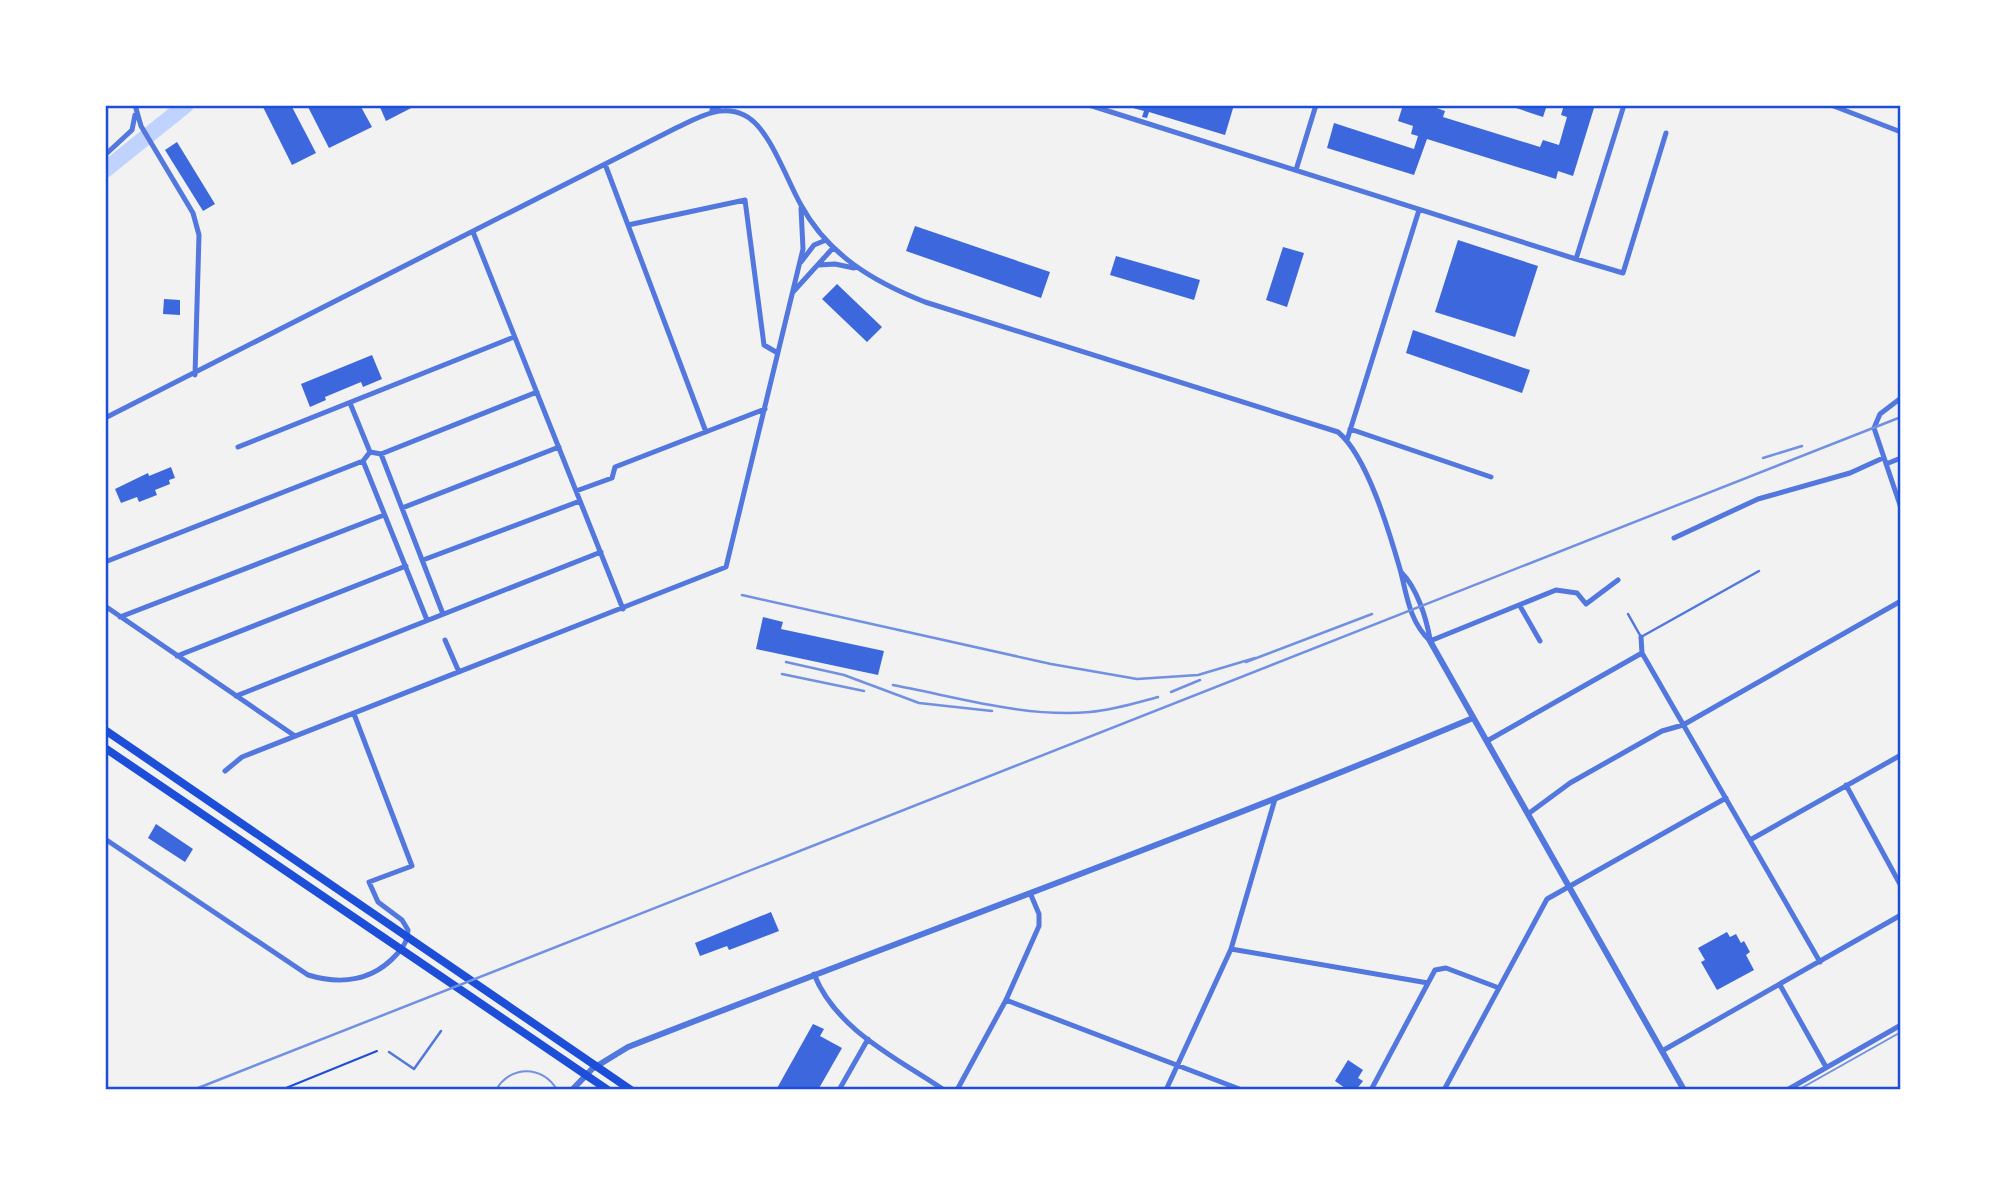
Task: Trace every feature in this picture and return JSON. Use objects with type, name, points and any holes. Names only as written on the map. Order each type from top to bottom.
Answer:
[{"type":"main road","points":[[105,730],[631,1090]]},
{"type":"main road","points":[[105,748],[608,1090]]},
{"type":"street","points":[[135,105],[141,126],[188,204],[199,235],[195,375]]},
{"type":"street","points":[[105,418],[195,375],[723,105]]},
{"type":"street","points":[[1089,105],[1623,274],[1666,133]]},
{"type":"street","points":[[1296,170],[1316,105]]},
{"type":"street","points":[[1576,259],[1624,105]]},
{"type":"street","points":[[1831,105],[1901,132]]},
{"type":"street","points":[[706,113],[734,111],[755,121],[786,173],[800,204],[825,240],[858,270]]},
{"type":"street","points":[[105,155],[132,130],[136,112]]},
{"type":"street","points":[[605,164],[706,432]]},
{"type":"street","points":[[628,225],[745,200],[764,345],[776,352]]},
{"type":"street","points":[[225,771],[242,757],[726,567],[799,264],[804,233],[800,204]]},
{"type":"street","points":[[1347,440],[1419,210]]},
{"type":"street","points":[[473,232],[623,609]]},
{"type":"street","points":[[799,264],[814,245],[825,240]]},
{"type":"street","points":[[791,294],[833,248]]},
{"type":"street","points":[[819,265],[835,264],[858,270],[925,302],[1317,424],[1338,432],[1347,440],[1364,471],[1401,572],[1423,614],[1430,641],[1684,1090]]},
{"type":"street","points":[[238,447],[514,337]]},
{"type":"street","points":[[370,452],[381,454],[537,392]]},
{"type":"street","points":[[1901,398],[1880,414],[1874,428],[1901,508]]},
{"type":"street","points":[[349,403],[370,452]]},
{"type":"street","points":[[576,491],[612,478],[615,467],[765,409]]},
{"type":"street","points":[[1350,429],[1492,477]]},
{"type":"street","points":[[402,508],[559,447]]},
{"type":"street","points":[[105,562],[363,461],[370,452]]},
{"type":"street","points":[[381,454],[443,614]]},
{"type":"street","points":[[1674,538],[1758,499],[1901,458]]},
{"type":"street","points":[[363,461],[427,620]]},
{"type":"street","points":[[423,560],[580,501]]},
{"type":"street","points":[[120,617],[384,515]]},
{"type":"street","points":[[236,696],[427,620],[437,620],[443,614],[600,552]]},
{"type":"street","points":[[177,656],[405,566]]},
{"type":"street","points":[[1401,572],[1400,582],[1418,630],[1430,641]]},
{"type":"street","points":[[1430,641],[1556,590],[1577,593],[1586,604],[1618,580]]},
{"type":"street","points":[[1528,814],[1570,783],[1662,731],[1683,724],[1901,601]]},
{"type":"street","points":[[105,606],[296,736]]},
{"type":"street","points":[[1520,606],[1540,641]]},
{"type":"street","points":[[1640,637],[1642,653],[1820,962]]},
{"type":"street","points":[[445,640],[459,672]]},
{"type":"street","points":[[1487,741],[1642,653]]},
{"type":"street","points":[[105,839],[308,975],[340,981],[362,979],[378,972],[402,949],[408,930],[402,920],[378,902],[369,882],[412,866],[354,714]]},
{"type":"street","points":[[574,1089],[603,1062],[628,1047],[814,974],[1031,895],[1473,718]]},
{"type":"street","points":[[1750,840],[1901,755]]},
{"type":"street","points":[[1846,785],[1901,886]]},
{"type":"street","points":[[1444,1090],[1547,899],[1726,798]]},
{"type":"street","points":[[1166,1090],[1231,949],[1275,799]]},
{"type":"street","points":[[957,1090],[1006,1000],[1039,926],[1039,914],[1031,895]]},
{"type":"street","points":[[1662,1051],[1901,915]]},
{"type":"street","points":[[1231,949],[1428,982]]},
{"type":"street","points":[[1371,1090],[1435,970],[1442,967],[1499,988]]},
{"type":"street","points":[[814,974],[829,1005],[869,1039],[944,1090]]},
{"type":"street","points":[[1780,985],[1826,1068]]},
{"type":"street","points":[[1006,1000],[1242,1090]]},
{"type":"street","points":[[1787,1090],[1901,1026]]},
{"type":"street","points":[[839,1090],[869,1039]]},
{"type":"lane","points":[[1628,614],[1640,637],[1759,571]]},
{"type":"lane","points":[[389,1052],[414,1069],[441,1031]]},
{"type":"path","points":[[281,1090],[377,1051]]},
{"type":"water","points":[[138,135],[145,145],[105,179],[105,162]]},
{"type":"building","points":[[262,105],[291,105],[316,153],[292,165]]},
{"type":"building","points":[[307,105],[360,105],[372,127],[329,148]]},
{"type":"building","points":[[379,105],[417,105],[386,121]]},
{"type":"building","points":[[1134,105],[1234,105],[1225,135],[1149,112],[1147,118],[1142,117],[1144,111],[1133,108]]},
{"type":"building","points":[[1403,105],[1428,105],[1445,111],[1443,117],[1540,147],[1543,140],[1559,145],[1567,117],[1561,115],[1564,105],[1594,108],[1573,176],[1558,171],[1556,179],[1427,139],[1414,175],[1327,148],[1334,123],[1414,149],[1418,136],[1411,134],[1413,126],[1398,121]]},
{"type":"building","points":[[1507,105],[1547,105],[1543,117]]},
{"type":"building","points":[[177,142],[215,204],[203,211],[165,150]]},
{"type":"building","points":[[915,226],[1050,272],[1041,298],[906,251]]},
{"type":"building","points":[[1458,240],[1538,266],[1515,337],[1435,312]]},
{"type":"building","points":[[1283,247],[1304,253],[1287,307],[1266,300]]},
{"type":"building","points":[[1116,256],[1200,280],[1194,300],[1110,275]]},
{"type":"building","points":[[837,284],[882,327],[867,342],[822,299]]},
{"type":"building","points":[[164,299],[180,300],[180,315],[163,314]]},
{"type":"building","points":[[1413,330],[1530,370],[1522,393],[1406,353]]},
{"type":"building","points":[[372,355],[382,379],[363,387],[361,382],[325,397],[326,400],[310,407],[301,384]]},
{"type":"building","points":[[171,467],[175,478],[169,480],[170,484],[155,490],[157,495],[139,502],[137,497],[121,503],[115,489],[148,473],[149,476]]},
{"type":"building","points":[[763,617],[783,622],[781,629],[884,651],[878,675],[756,649]]},
{"type":"building","points":[[156,824],[193,849],[185,862],[148,838]]},
{"type":"building","points":[[771,912],[779,931],[729,950],[727,946],[700,956],[695,943]]},
{"type":"building","points":[[1727,932],[1730,937],[1736,934],[1741,943],[1744,941],[1750,952],[1746,955],[1754,970],[1717,990],[1701,962],[1705,960],[1698,948]]},
{"type":"building","points":[[813,1024],[824,1029],[820,1036],[842,1048],[818,1090],[776,1090]]},
{"type":"building","points":[[1348,1060],[1363,1070],[1358,1078],[1363,1081],[1356,1090],[1348,1090],[1335,1081]]},
{"type":"waterway","points":[[105,170],[186,105]]},
{"type":"tram line","points":[[1798,1090],[1901,1032]]},
{"type":"tram line","points":[[496,1090],[509,1076],[526,1071],[544,1076],[557,1090]]},
{"type":"railway","points":[[193,1090],[1901,417]]},
{"type":"railway","points":[[1763,458],[1802,446]]},
{"type":"railway","points":[[742,595],[1051,664],[1137,679],[1198,675],[1255,658]]},
{"type":"railway","points":[[1246,662],[1372,614]]},
{"type":"railway","points":[[786,662],[844,675],[919,703],[992,711]]},
{"type":"railway","points":[[782,674],[864,691]]},
{"type":"railway","points":[[1171,692],[1200,680]]},
{"type":"railway","points":[[893,685],[1041,712],[1099,711],[1158,697]]}]
